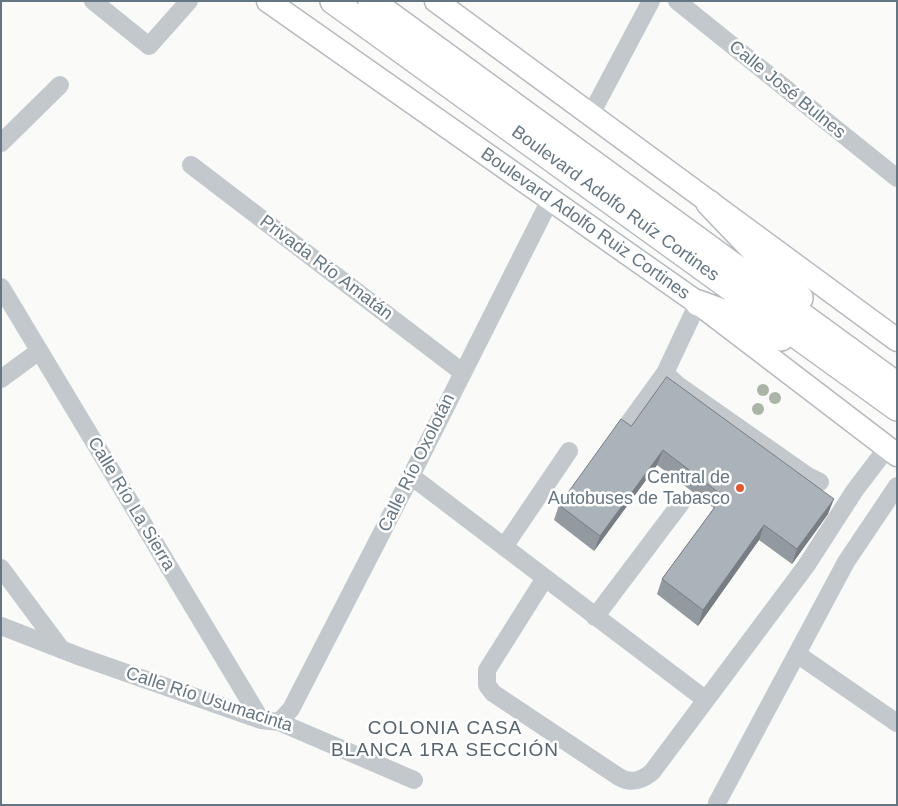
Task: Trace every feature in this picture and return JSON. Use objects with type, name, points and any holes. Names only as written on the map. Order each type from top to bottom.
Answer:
[{"type":"highway","name":"Boulevard Adolfo Ruíz Cortines","points":[[333,1],[884,383],[897,408]]},
{"type":"highway","name":"Boulevard Adolfo Ruíz Cortines","points":[[371,1],[790,319]]},
{"type":"highway","points":[[709,203],[781,280],[884,383]]},
{"type":"highway","points":[[698,303],[758,325],[884,383]]},
{"type":"main road","name":"Boulevard Adolfo Ruiz Cortines","points":[[268,1],[698,303],[892,452]]},
{"type":"main road","points":[[436,1],[897,340]]},
{"type":"street","points":[[98,3],[149,46],[190,1]]},
{"type":"street","points":[[590,116],[651,1]]},
{"type":"street","name":"Calle José Bulnes","points":[[677,1],[897,178]]},
{"type":"street","points":[[1,143],[60,85]]},
{"type":"street","name":"Privada Río Amatán","points":[[191,165],[462,372]]},
{"type":"street","name":"Calle Río Oxolotán","points":[[279,722],[291,709],[550,200]]},
{"type":"street","name":"Calle Río La Sierra","points":[[1,287],[261,720]]},
{"type":"street","points":[[623,431],[665,373],[698,303]]},
{"type":"street","points":[[1,379],[39,351]]},
{"type":"street","points":[[665,373],[808,476],[820,482]]},
{"type":"street","points":[[504,547],[569,452]]},
{"type":"street","points":[[545,578],[487,670],[485,682],[493,693],[619,777],[631,782],[642,779],[652,772],[806,566],[855,490],[892,452]]},
{"type":"street","points":[[411,476],[706,700]]},
{"type":"street","points":[[717,804],[850,556],[897,486]]},
{"type":"street","points":[[595,617],[681,503]]},
{"type":"street","points":[[1,568],[63,650]]},
{"type":"street","name":"Calle Río Usumacinta","points":[[1,626],[261,720],[279,722],[414,780]]},
{"type":"street","points":[[797,654],[897,723]]},
{"type":"building","name":"Central de Autobuses de Tabasco","points":[[667,377],[834,499],[797,549],[764,525],[703,610],[662,579],[723,496],[663,450],[600,536],[559,505],[621,419],[631,426]]},
{"type":"place","name":"Central de Autobuses de Tabasco","points":[[740,488]]},
{"type":"district","name":"COLONIA CASA BLANCA 1RA SECCIÓN","points":[[445,740]]}]
